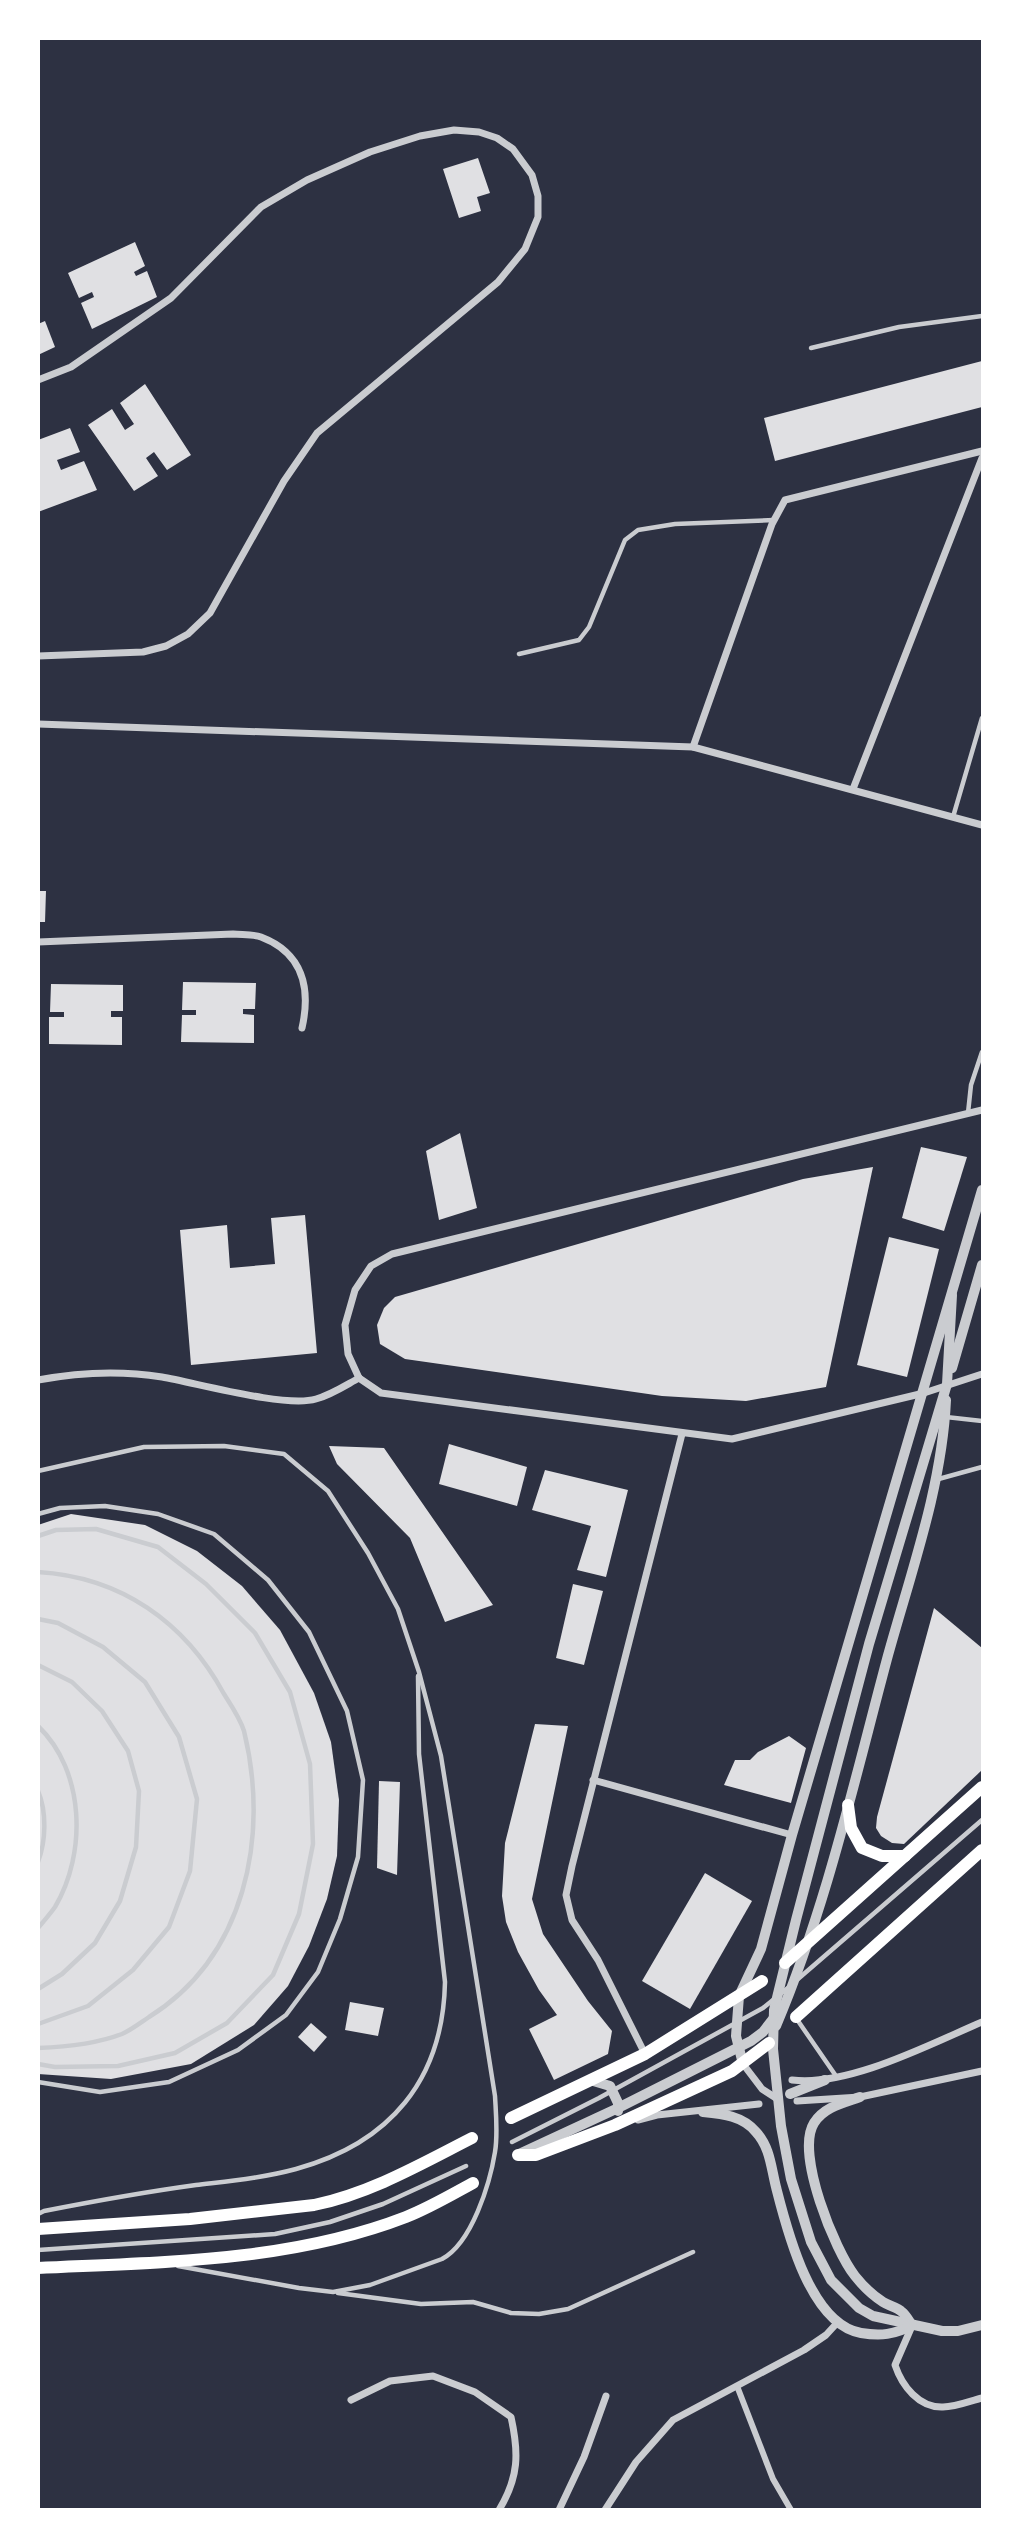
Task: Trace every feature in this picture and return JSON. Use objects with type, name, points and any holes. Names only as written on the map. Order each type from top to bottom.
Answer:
[{"type":"main road","points":[[785,1963],[982,1787]]},
{"type":"main road","points":[[848,1805],[850,1828],[862,1849],[882,1856],[905,1856]]},
{"type":"main road","points":[[796,2017],[982,1850]]},
{"type":"main road","points":[[511,2118],[645,2054],[762,1981]]},
{"type":"main road","points":[[518,2155],[536,2155],[615,2125],[743,2064],[769,2043]]},
{"type":"main road","points":[[38,2229],[190,2219],[314,2205],[333,2201],[392,2179],[472,2138]]},
{"type":"main road","points":[[38,2268],[160,2262],[282,2250],[341,2238],[407,2217],[473,2183]]},
{"type":"street","points":[[38,380],[71,367],[171,298],[261,208],[307,180],[370,152],[421,136],[454,130],[479,132],[497,138],[513,149],[532,175],[538,195],[538,217],[525,249],[498,282],[317,433],[284,481],[210,613],[188,634],[166,646],[143,652],[38,656]]},
{"type":"street","points":[[693,747],[774,520],[785,500],[982,451]]},
{"type":"street","points":[[853,789],[982,458]]},
{"type":"street","points":[[38,724],[693,747],[982,825]]},
{"type":"street","points":[[38,942],[233,934],[259,937],[284,950],[297,964],[305,984],[308,1004],[302,1028]]},
{"type":"street","points":[[982,1110],[392,1254],[371,1266],[355,1290],[345,1325],[348,1354],[359,1378],[381,1393],[732,1439],[924,1392],[982,1374]]},
{"type":"street","points":[[781,2102],[762,2089],[743,2064],[737,2045],[738,1996],[761,1948],[982,1190]]},
{"type":"street","points":[[982,1265],[869,1644],[796,1920],[773,2019],[777,2096],[791,2179],[821,2263],[831,2280],[859,2308],[873,2315],[942,2331],[958,2331],[982,2325]]},
{"type":"street","points":[[769,2043],[795,1982],[821,1907],[926,1516],[946,1417],[952,1295]]},
{"type":"street","points":[[38,1380],[75,1373],[115,1371],[288,1401],[315,1400],[359,1378]]},
{"type":"street","points":[[645,2054],[598,1960],[572,1920],[566,1895],[682,1434]]},
{"type":"street","points":[[593,1780],[792,1835]]},
{"type":"street","points":[[518,2155],[751,2041],[763,2032],[773,2019]]},
{"type":"street","points":[[794,2097],[825,2080],[881,2064],[982,2022]]},
{"type":"street","points":[[912,2325],[902,2312],[867,2290],[854,2276],[834,2242],[816,2189],[810,2150],[813,2124],[835,2105],[860,2097],[982,2071]]},
{"type":"street","points":[[588,2080],[601,2081],[613,2090],[618,2102],[615,2125],[657,2115],[759,2104]]},
{"type":"street","points":[[792,2080],[825,2080]]},
{"type":"street","points":[[794,2097],[860,2097]]},
{"type":"street","points":[[703,2112],[730,2115],[749,2124],[767,2147],[796,2253],[815,2294],[837,2323],[851,2331],[884,2335],[901,2332],[912,2325]]},
{"type":"street","points":[[605,2510],[636,2462],[673,2420],[804,2350],[826,2335],[837,2323]]},
{"type":"street","points":[[912,2325],[895,2365],[902,2384],[924,2403],[943,2407],[982,2398]]},
{"type":"street","points":[[351,2400],[390,2381],[433,2376],[475,2392],[511,2417],[518,2448],[510,2492],[499,2510]]},
{"type":"street","points":[[737,2386],[773,2479],[791,2510]]},
{"type":"street","points":[[559,2510],[584,2457],[606,2396]]},
{"type":"lane","points":[[811,348],[899,327],[982,316]]},
{"type":"lane","points":[[519,654],[579,639],[590,627],[625,540],[638,530],[676,524],[774,520]]},
{"type":"lane","points":[[953,817],[982,718]]},
{"type":"lane","points":[[968,1113],[971,1085],[982,1052]]},
{"type":"lane","points":[[946,1417],[982,1422]]},
{"type":"lane","points":[[38,1471],[144,1447],[224,1446],[284,1454],[328,1491],[368,1553],[398,1609],[418,1668],[441,1756],[495,2096],[495,2151],[486,2187],[471,2226],[450,2254],[431,2264],[370,2285],[327,2291]]},
{"type":"lane","points":[[934,1480],[982,1467]]},
{"type":"lane","points":[[38,1514],[60,1508],[105,1506],[158,1514],[214,1534],[268,1580],[309,1632],[347,1712],[363,1780],[358,1857],[340,1919],[318,1972],[286,2015],[238,2050],[169,2082],[100,2092],[38,2082]]},
{"type":"lane","points":[[38,1536],[55,1530],[96,1529],[158,1547],[206,1584],[255,1633],[290,1692],[310,1764],[313,1844],[299,1913],[273,1975],[227,2023],[175,2053],[118,2066],[55,2067],[38,2064]]},
{"type":"lane","points":[[38,1572],[88,1579],[137,1600],[182,1634],[213,1673],[243,1729],[253,1796],[253,1850],[238,1910],[211,1962],[171,2003],[122,2034],[68,2047],[38,2048]]},
{"type":"lane","points":[[38,1619],[58,1623],[103,1647],[145,1682],[180,1737],[197,1799],[190,1871],[169,1927],[133,1970],[88,2006],[38,2024]]},
{"type":"lane","points":[[38,1665],[72,1682],[103,1711],[128,1751],[139,1791],[136,1847],[120,1901],[95,1943],[62,1974],[38,1989]]},
{"type":"lane","points":[[38,2214],[115,2197],[295,2170],[338,2155],[361,2142],[384,2124],[414,2090],[432,2058],[438,2040],[445,1982],[419,1754],[418,1668]]},
{"type":"lane","points":[[38,1726],[47,1734],[70,1772],[77,1819],[72,1866],[55,1906],[38,1928]]},
{"type":"lane","points":[[38,1791],[44,1804],[43,1850],[38,1862]]},
{"type":"lane","points":[[512,2142],[763,2008],[982,1820]]},
{"type":"lane","points":[[796,2017],[836,2077]]},
{"type":"lane","points":[[38,2250],[275,2234],[330,2222],[383,2204],[466,2166]]},
{"type":"lane","points":[[160,2262],[327,2291],[421,2304],[473,2302],[511,2313],[539,2315],[568,2309],[693,2252]]},
{"type":"building","points":[[478,158],[490,193],[477,197],[481,211],[459,218],[443,169]]},
{"type":"building","points":[[135,242],[145,266],[134,272],[136,276],[147,271],[157,297],[92,329],[81,303],[94,297],[92,292],[79,298],[68,273]]},
{"type":"building","points":[[45,321],[55,347],[38,355],[38,324]]},
{"type":"building","points":[[982,361],[982,407],[775,461],[764,418]]},
{"type":"building","points":[[145,384],[191,455],[167,470],[154,452],[146,458],[158,476],[134,491],[88,425],[112,409],[125,430],[134,424],[120,403]]},
{"type":"building","points":[[70,428],[80,452],[57,460],[61,470],[84,461],[97,490],[38,512],[38,440]]},
{"type":"building","points":[[38,891],[46,891],[45,922],[38,922]]},
{"type":"building","points":[[183,982],[256,983],[255,1009],[243,1009],[243,1014],[254,1015],[254,1043],[181,1042],[182,1015],[196,1015],[196,1010],[182,1010]]},
{"type":"building","points":[[51,984],[123,985],[123,1011],[111,1011],[111,1017],[122,1017],[122,1045],[49,1044],[49,1017],[64,1017],[64,1012],[50,1012]]},
{"type":"building","points":[[460,1133],[477,1208],[439,1220],[426,1151]]},
{"type":"building","points":[[921,1147],[967,1157],[944,1231],[902,1218]]},
{"type":"building","points":[[873,1167],[826,1387],[746,1401],[662,1396],[405,1359],[380,1344],[377,1325],[384,1308],[395,1297],[803,1179]]},
{"type":"building","points":[[305,1215],[317,1353],[191,1365],[180,1230],[227,1225],[230,1268],[275,1264],[271,1218]]},
{"type":"building","points":[[889,1237],[939,1249],[907,1377],[857,1365]]},
{"type":"building","points":[[449,1444],[527,1467],[517,1506],[439,1484]]},
{"type":"building","points":[[329,1446],[384,1448],[493,1605],[445,1622],[410,1538],[337,1464]]},
{"type":"building","points":[[545,1470],[628,1490],[606,1577],[577,1570],[591,1526],[532,1510]]},
{"type":"building","points":[[71,1514],[145,1525],[197,1551],[242,1586],[280,1630],[314,1693],[331,1742],[339,1800],[337,1856],[327,1899],[309,1946],[288,1986],[254,2025],[191,2064],[111,2079],[38,2074],[38,1525]]},
{"type":"building","points":[[573,1584],[603,1591],[584,1665],[556,1658]]},
{"type":"building","points":[[934,1608],[982,1648],[982,1770],[904,1844],[892,1843],[881,1836],[876,1828],[877,1817]]},
{"type":"building","points":[[535,1724],[568,1726],[532,1899],[543,1934],[588,2001],[612,2031],[608,2054],[554,2080],[529,2029],[557,2015],[539,1990],[518,1952],[506,1922],[502,1896],[505,1843]]},
{"type":"building","points":[[789,1736],[806,1748],[791,1803],[724,1785],[735,1760],[750,1760],[758,1752]]},
{"type":"building","points":[[379,1781],[400,1782],[397,1875],[377,1868]]},
{"type":"building","points":[[705,1873],[752,1901],[690,2009],[642,1981]]},
{"type":"building","points":[[350,2002],[384,2008],[378,2036],[345,2030]]},
{"type":"building","points":[[311,2023],[327,2037],[314,2052],[298,2037]]}]
